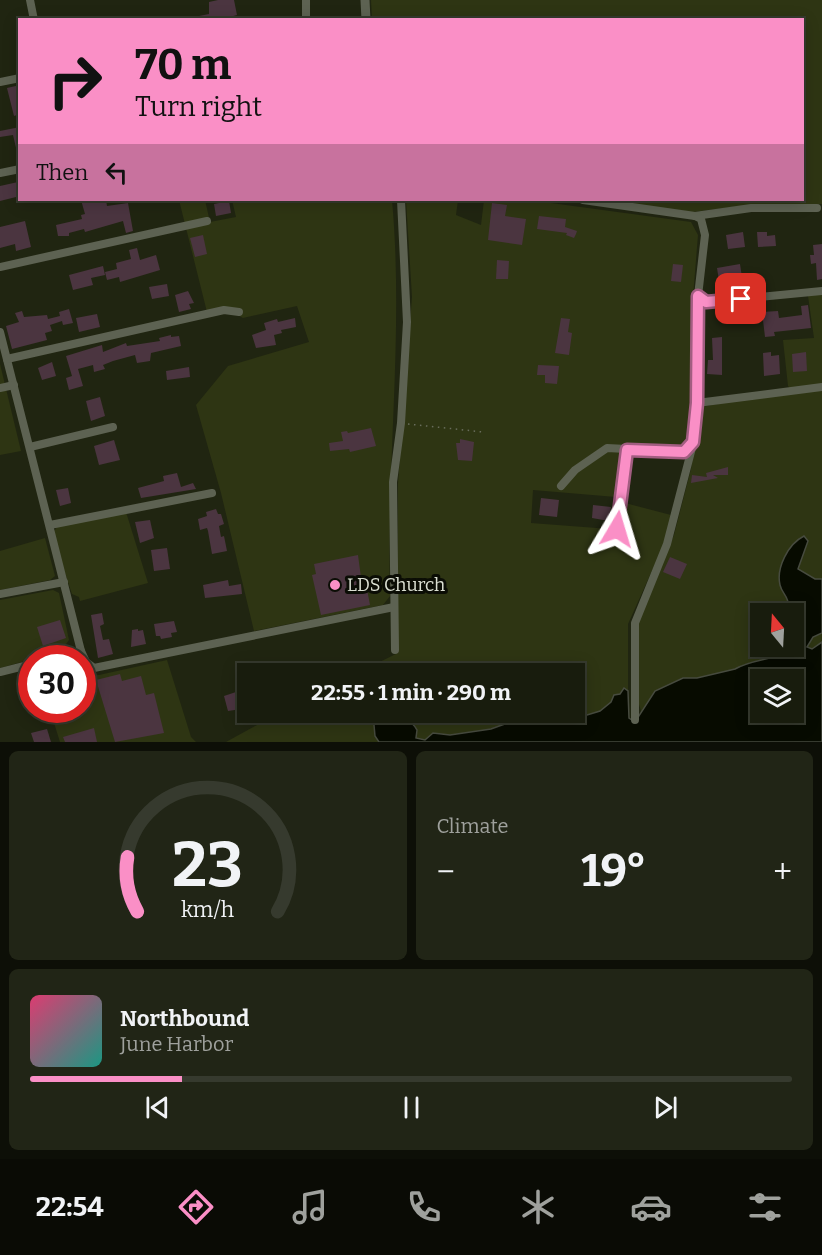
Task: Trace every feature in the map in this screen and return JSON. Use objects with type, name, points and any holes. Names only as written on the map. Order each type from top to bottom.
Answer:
[{"type":"street","points":[[30,0],[34,18]]},
{"type":"street","points":[[306,0],[306,18]]},
{"type":"street","points":[[365,0],[366,18]]},
{"type":"street","points":[[0,82],[18,78]]},
{"type":"street","points":[[0,173],[18,170]]},
{"type":"street","points":[[395,650],[393,482],[401,423],[407,322],[401,201]]},
{"type":"street","points":[[590,201],[695,216],[751,208],[816,208]]},
{"type":"street","points":[[635,720],[635,623],[667,544],[693,442],[697,403],[698,296],[705,235],[701,219],[695,216]]},
{"type":"street","points":[[0,267],[207,221]]},
{"type":"street","points":[[698,296],[706,302],[822,291]]},
{"type":"street","points":[[7,359],[224,310],[240,312]]},
{"type":"street","points":[[0,332],[80,645]]},
{"type":"street","points":[[0,388],[14,385]]},
{"type":"street","points":[[697,403],[822,387]]},
{"type":"street","points":[[30,447],[113,427]]},
{"type":"street","points":[[561,486],[575,470],[607,448],[684,452],[693,442]]},
{"type":"street","points":[[617,529],[627,450]]},
{"type":"street","points":[[50,525],[212,493]]},
{"type":"street","points":[[0,594],[64,582]]},
{"type":"street","points":[[96,668],[394,607]]},
{"type":"street","points":[[0,672],[18,668]]},
{"type":"path","points":[[401,423],[483,432]]},
{"type":"green space","points":[[371,0],[822,0],[822,204],[749,205],[692,212],[608,201],[804,201],[804,18],[372,18]]},
{"type":"green space","points":[[179,201],[205,201],[210,222],[236,217],[232,201],[392,201],[396,348],[390,497],[390,596],[383,605],[254,631],[221,493],[196,405],[228,366],[309,342],[297,306],[243,318],[232,312],[208,316]]},
{"type":"green space","points":[[406,201],[458,201],[456,215],[481,225],[484,201],[536,201],[691,222],[698,235],[693,297],[694,402],[691,441],[683,448],[622,445],[616,497],[533,490],[531,523],[623,530],[625,503],[671,515],[664,544],[628,624],[628,691],[609,742],[226,742],[261,723],[585,723],[585,663],[378,663],[398,653],[398,483],[412,297]]},
{"type":"green space","points":[[822,293],[822,674],[804,676],[804,669],[750,669],[750,683],[642,714],[636,695],[637,623],[674,535],[691,469],[701,407],[792,391],[788,386],[783,340],[814,338],[808,296]]},
{"type":"green space","points":[[0,364],[21,451],[0,455]]},
{"type":"green space","points":[[126,512],[148,583],[80,601],[79,597],[72,594],[52,534],[57,527]]},
{"type":"green space","points":[[45,538],[55,576],[50,580],[0,590],[0,551]]},
{"type":"green space","points":[[53,590],[59,593],[69,640],[65,645],[18,645],[18,663],[0,668],[0,600]]},
{"type":"green space","points":[[167,660],[191,737],[196,742],[60,742],[54,723],[96,723],[96,675]]},
{"type":"shaded area","points":[[804,536],[808,541],[798,569],[815,579],[822,579],[822,633],[813,637],[807,647],[812,649],[822,642],[822,742],[379,742],[375,736],[374,725],[377,723],[411,723],[417,730],[416,738],[425,740],[433,733],[450,735],[491,729],[508,723],[585,723],[585,715],[600,711],[611,702],[614,695],[620,694],[624,688],[628,691],[629,718],[635,722],[655,691],[683,678],[697,678],[773,657],[804,657],[804,603],[788,603],[779,578],[784,557]]},
{"type":"building","points":[[234,0],[237,15],[226,18],[194,18],[209,14],[209,2]]},
{"type":"building","points":[[18,85],[18,115],[14,116],[7,88]]},
{"type":"building","points":[[18,127],[18,152],[13,135],[0,137],[0,131]]},
{"type":"building","points":[[18,182],[18,196],[0,201],[0,186]]},
{"type":"building","points":[[81,201],[106,201],[107,206],[128,203],[133,231],[126,233],[123,221],[85,232],[84,229],[69,233],[69,236],[58,236],[56,225],[82,219],[81,215],[85,214]]},
{"type":"building","points":[[229,201],[231,213],[216,216],[214,204]]},
{"type":"building","points":[[492,203],[507,205],[505,216],[526,219],[522,245],[488,240]]},
{"type":"building","points":[[539,216],[566,219],[565,227],[577,231],[574,238],[566,235],[567,233],[537,229]]},
{"type":"building","points":[[25,221],[31,247],[16,251],[15,244],[0,248],[0,227]]},
{"type":"building","points":[[743,232],[745,247],[728,249],[726,235]]},
{"type":"building","points":[[757,232],[767,232],[767,236],[775,235],[776,246],[758,247]]},
{"type":"building","points":[[203,235],[207,254],[195,257],[190,238]]},
{"type":"building","points":[[822,244],[822,279],[817,280],[816,263],[811,264],[810,255],[814,255],[813,245]]},
{"type":"building","points":[[137,248],[140,260],[156,255],[160,270],[120,282],[119,277],[107,280],[105,272],[117,269],[116,263],[131,259],[129,250]]},
{"type":"building","points":[[497,260],[509,261],[508,279],[496,279]]},
{"type":"building","points":[[673,264],[683,265],[681,282],[671,281]]},
{"type":"building","points":[[740,264],[743,284],[720,287],[717,268]]},
{"type":"building","points":[[103,266],[105,275],[91,278],[93,285],[73,290],[69,275]]},
{"type":"building","points":[[167,284],[169,296],[152,299],[149,287]]},
{"type":"building","points":[[188,291],[194,303],[189,304],[191,309],[179,312],[175,295]]},
{"type":"building","points":[[808,305],[811,328],[774,332],[775,336],[765,337],[762,312],[778,311],[779,318],[802,315],[801,306]]},
{"type":"building","points":[[69,309],[73,323],[63,325],[62,321],[50,325],[52,331],[45,333],[47,340],[12,349],[6,326],[19,322],[15,313],[22,311],[24,317],[47,315],[48,319],[60,316],[59,312]]},
{"type":"building","points":[[97,314],[100,327],[79,332],[76,318]]},
{"type":"building","points":[[295,318],[296,327],[281,330],[282,333],[274,335],[276,345],[256,348],[252,335],[266,330],[264,323],[277,319],[278,322]]},
{"type":"building","points":[[561,318],[570,319],[568,332],[572,333],[569,355],[555,353]]},
{"type":"building","points":[[171,335],[171,337],[179,336],[181,346],[151,353],[150,361],[137,363],[135,355],[103,365],[105,369],[94,372],[93,365],[78,369],[83,386],[69,390],[66,378],[72,376],[66,356],[102,345],[103,352],[126,343],[127,346],[160,341],[159,338]]},
{"type":"building","points":[[722,337],[722,375],[707,374],[708,360],[713,360],[712,338]]},
{"type":"building","points":[[771,352],[771,356],[779,355],[780,374],[764,376],[763,353]]},
{"type":"building","points":[[806,352],[807,371],[793,372],[792,354]]},
{"type":"building","points":[[52,362],[56,376],[42,380],[38,368]]},
{"type":"building","points":[[538,365],[559,366],[557,384],[545,383],[545,375],[537,375]]},
{"type":"building","points":[[189,367],[190,377],[167,380],[166,371]]},
{"type":"building","points":[[100,397],[105,416],[91,421],[86,401]]},
{"type":"building","points":[[371,428],[376,446],[350,452],[349,449],[330,451],[329,443],[343,441],[341,432],[347,431],[348,433]]},
{"type":"building","points":[[460,439],[474,442],[472,461],[458,460],[456,443],[460,443]]},
{"type":"building","points":[[114,440],[120,460],[99,465],[94,446]]},
{"type":"building","points":[[728,467],[728,475],[713,475],[718,478],[691,483],[692,475],[707,477],[706,473]]},
{"type":"building","points":[[177,473],[181,487],[193,483],[196,489],[141,498],[138,488],[164,481],[163,476]]},
{"type":"building","points":[[68,488],[71,503],[60,506],[56,490]]},
{"type":"building","points":[[541,498],[559,500],[557,517],[539,515]]},
{"type":"building","points":[[593,505],[611,507],[609,521],[592,518]]},
{"type":"building","points":[[216,509],[218,514],[221,514],[224,524],[219,526],[227,551],[212,554],[207,528],[200,530],[198,519],[207,516],[206,512]]},
{"type":"building","points":[[150,520],[154,538],[140,543],[135,522]]},
{"type":"building","points":[[167,548],[170,569],[154,571],[151,550]]},
{"type":"building","points":[[358,555],[362,585],[366,584],[370,605],[321,615],[312,575],[316,574],[314,564]]},
{"type":"building","points":[[670,557],[687,564],[680,579],[663,572]]},
{"type":"building","points":[[228,580],[229,586],[241,584],[242,594],[205,598],[203,585]]},
{"type":"building","points":[[102,613],[104,624],[100,626],[103,640],[109,639],[113,654],[98,658],[91,615]]},
{"type":"building","points":[[60,620],[66,638],[43,645],[37,627]]},
{"type":"building","points":[[174,621],[177,632],[171,633],[172,637],[161,639],[160,636],[156,636],[154,624]]},
{"type":"building","points":[[138,629],[138,631],[143,630],[146,644],[131,647],[132,630]]},
{"type":"building","points":[[120,674],[122,681],[141,676],[146,695],[154,693],[164,733],[115,742],[96,680]]},
{"type":"building","points":[[237,692],[237,710],[228,711],[224,696]]},
{"type":"building","points":[[94,728],[97,742],[65,742],[63,737]]},
{"type":"building","points":[[47,729],[51,742],[34,742],[31,733]]},
{"type":"place","name":"LDS Church","points":[[335,585]]},
{"type":"route","points":[[617,529],[627,450],[684,452],[693,442],[697,403],[698,296],[706,302],[741,299]]}]
